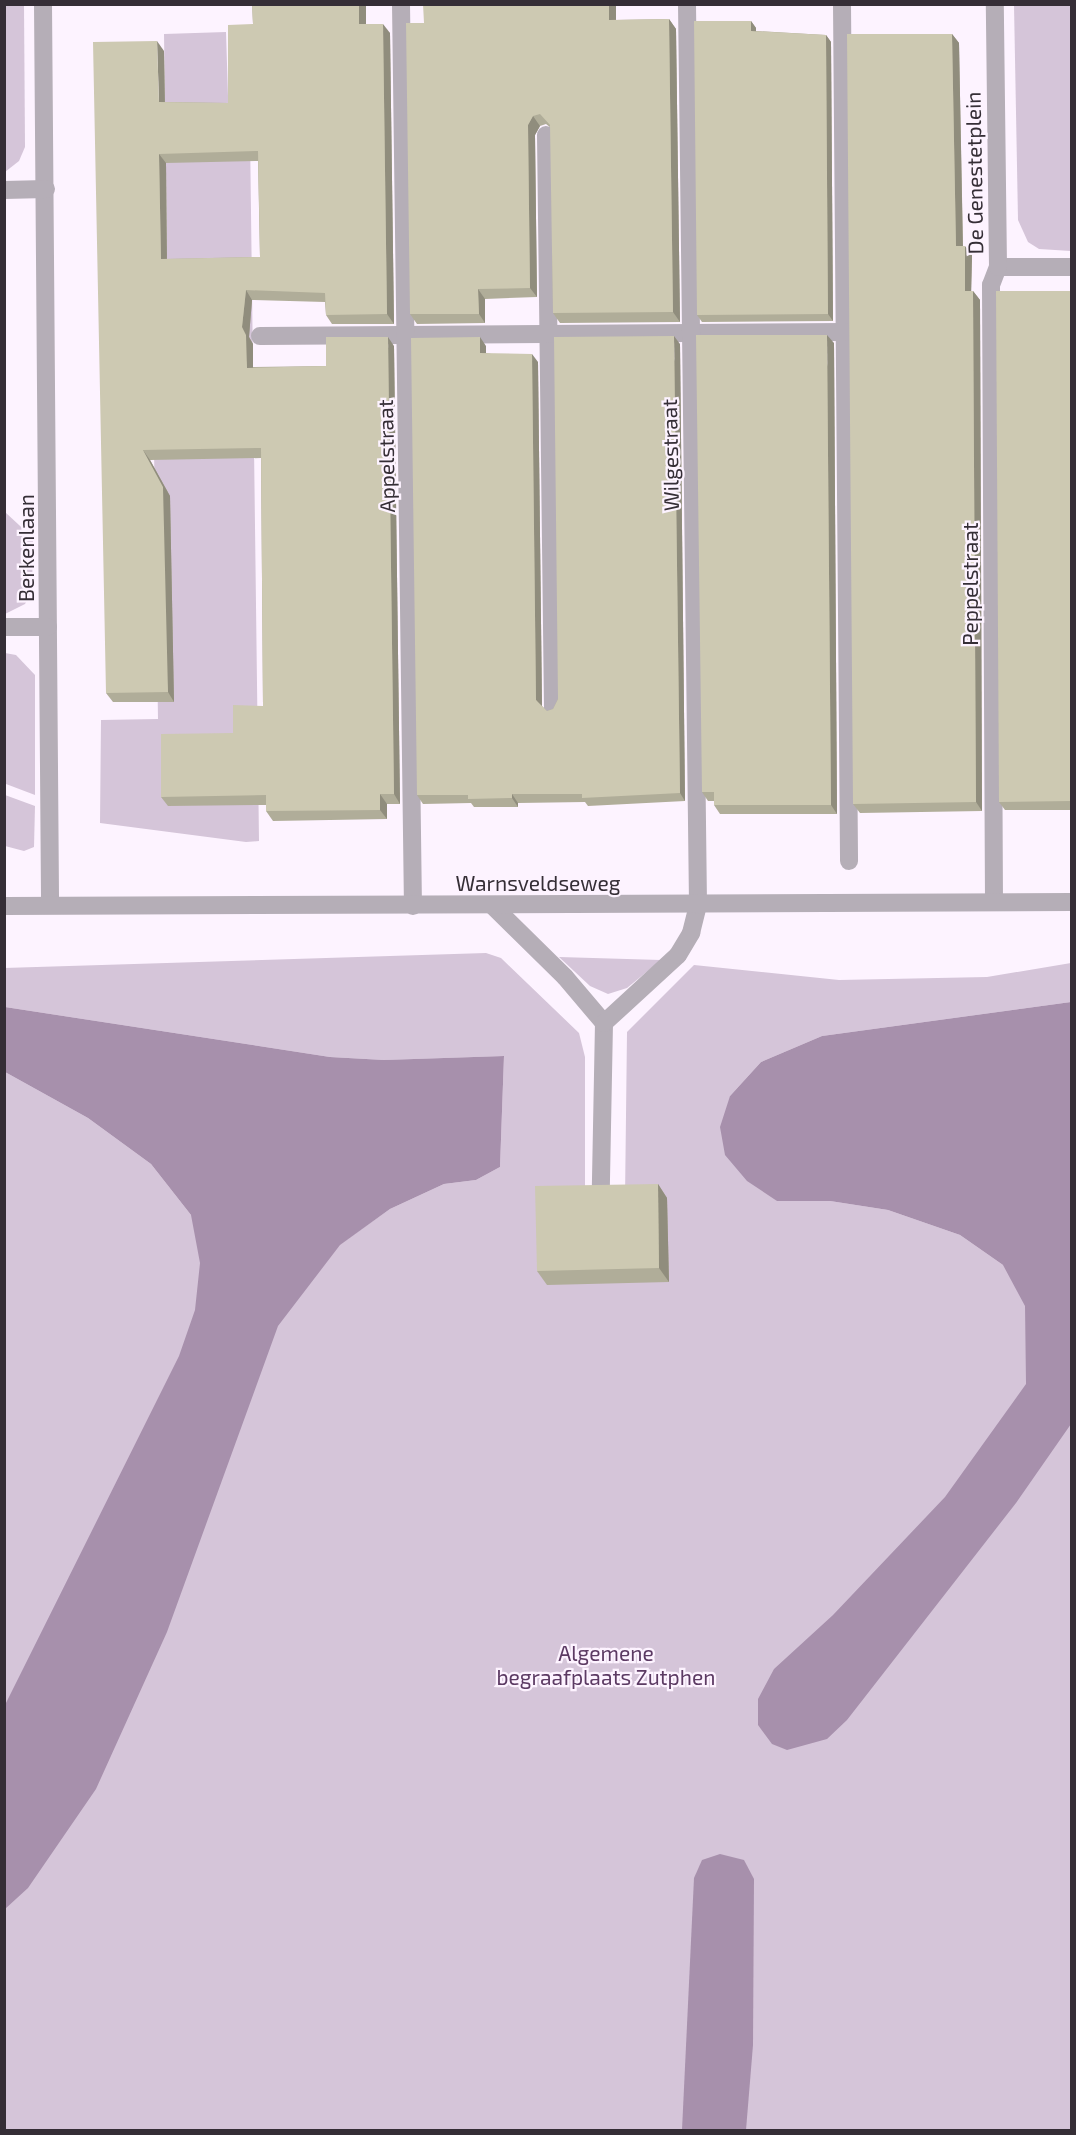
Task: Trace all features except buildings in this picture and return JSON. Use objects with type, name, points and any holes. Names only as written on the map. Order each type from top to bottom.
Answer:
[{"type":"street","name":"Berkenlaan","points":[[43,4],[51,906]]},
{"type":"street","name":"Appelstraat","points":[[401,4],[413,906]]},
{"type":"street","name":"Wilgestraat","points":[[604,1023],[678,955],[691,933],[698,905],[687,4]]},
{"type":"street","points":[[842,4],[849,861]]},
{"type":"street","name":"De Genestetplein","points":[[995,4],[998,267],[1071,267]]},
{"type":"street","points":[[546,135],[553,708]]},
{"type":"street","points":[[4,190],[46,189]]},
{"type":"street","name":"Peppelstraat","points":[[994,902],[991,285],[998,267]]},
{"type":"street","points":[[260,336],[845,332]]},
{"type":"street","points":[[4,627],[48,627]]},
{"type":"street","name":"Warnsveldseweg","points":[[4,906],[493,906],[1071,902]]},
{"type":"street","points":[[493,906],[565,976],[604,1023],[602,1186]]},
{"type":"green space","points":[[5,4],[24,5],[25,147],[19,161],[5,172]]},
{"type":"green space","points":[[1014,5],[1071,5],[1071,251],[1039,249],[1028,242],[1018,220]]},
{"type":"green space","points":[[226,32],[228,96],[235,95],[250,132],[259,841],[246,842],[100,823],[101,720],[158,719],[152,313],[167,243],[164,34]]},
{"type":"green space","points":[[5,512],[33,538],[32,591],[25,604],[5,614]]},
{"type":"green space","points":[[5,653],[16,655],[35,675],[35,795],[6,784]]},
{"type":"green space","points":[[5,795],[35,806],[34,847],[24,851],[5,846]]},
{"type":"green space","name":"Algemene begraafplaats Zutphen","points":[[486,953],[501,958],[579,1033],[585,1057],[585,1198],[625,1198],[627,1032],[694,965],[839,980],[987,977],[1071,963],[1071,1002],[822,1036],[761,1062],[730,1096],[777,1201],[830,1201],[888,1210],[960,1235],[1003,1265],[1071,1265],[1071,2130],[5,2130],[5,1072],[88,1118],[151,1164],[191,1215],[339,1245],[390,1209],[444,1184],[476,1180],[500,1167],[504,1056],[384,1060],[330,1057],[5,1007],[4,968]]},
{"type":"green space","points":[[559,957],[661,960],[627,988],[608,994],[590,986]]},
{"type":"shaded area","points":[[1071,1002],[1071,1424],[1016,1503],[847,1720],[827,1739],[787,1750],[772,1744],[758,1725],[758,1699],[774,1669],[833,1615],[945,1497],[1026,1384],[1025,1306],[1003,1265],[960,1235],[888,1210],[830,1201],[777,1201],[747,1181],[725,1155],[720,1127],[730,1096],[761,1062],[822,1036]]},
{"type":"shaded area","points":[[5,1007],[330,1057],[384,1060],[504,1056],[500,1167],[476,1180],[444,1184],[390,1209],[340,1245],[278,1326],[167,1632],[96,1789],[28,1888],[5,1909],[5,1705],[179,1356],[195,1310],[200,1263],[191,1215],[151,1164],[88,1118],[5,1072]]},
{"type":"shaded area","points":[[720,1854],[744,1860],[754,1879],[753,2045],[746,2130],[682,2130],[694,1878],[702,1860]]}]
